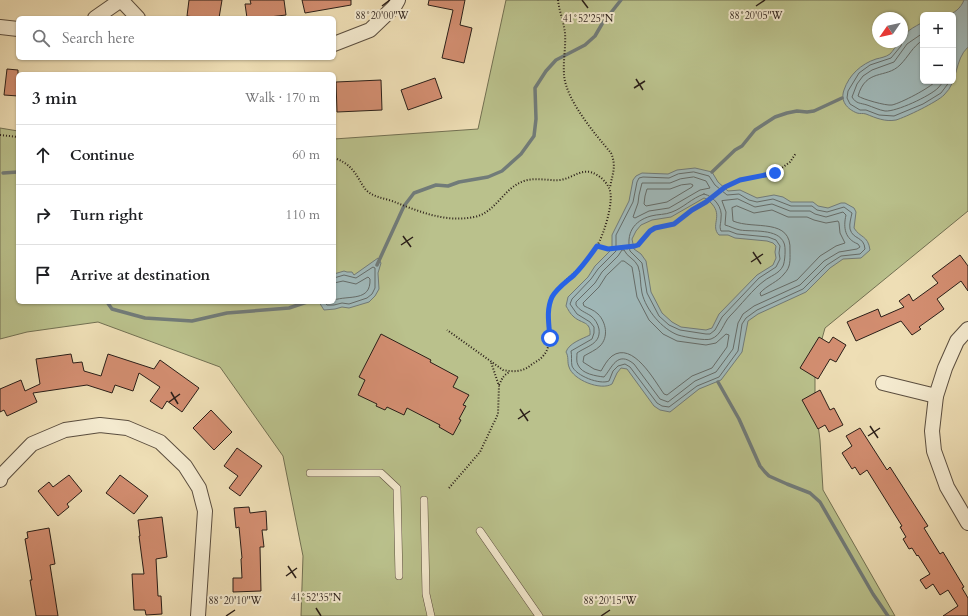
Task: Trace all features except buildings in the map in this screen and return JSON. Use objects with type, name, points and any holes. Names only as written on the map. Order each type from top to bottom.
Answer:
[{"type":"street","points":[[98,16],[121,0],[136,16]]},
{"type":"street","points":[[336,43],[370,30],[394,7],[398,0]]},
{"type":"street","points":[[0,26],[16,29]]},
{"type":"street","points":[[968,329],[957,341],[945,368],[936,396],[932,431],[934,451],[947,487],[968,523]]},
{"type":"street","points":[[883,384],[936,396]]},
{"type":"street","points":[[0,480],[1,476],[32,444],[65,430],[100,425],[127,428],[160,442],[184,466],[200,488],[205,511],[198,616]]},
{"type":"lane","points":[[310,473],[381,473],[397,488],[400,576]]},
{"type":"lane","points":[[424,500],[426,594],[431,616]]},
{"type":"lane","points":[[480,531],[539,616]]},
{"type":"path","points":[[499,386],[506,374],[529,367],[543,356],[549,347],[550,338],[548,315],[552,298],[561,285],[573,276],[597,246],[610,210],[610,188],[614,171],[613,159],[611,153],[584,120],[569,90],[564,75],[566,41],[565,27],[558,0]]},
{"type":"path","points":[[0,135],[16,137]]},
{"type":"path","points":[[597,246],[608,249],[638,245],[650,231],[655,228],[674,224],[725,187],[740,180],[775,173],[790,162],[796,153]]},
{"type":"path","points":[[336,159],[347,164],[355,172],[366,190],[378,197],[398,203],[416,211],[441,217],[465,219],[476,217],[491,209],[512,188],[524,181],[538,178],[561,180],[590,171],[602,178],[610,188]]},
{"type":"path","points":[[447,330],[503,370],[511,372]]},
{"type":"path","points":[[450,488],[480,452],[498,414],[499,386],[491,362]]},
{"type":"green space","points":[[506,0],[968,0],[968,211],[825,328],[815,364],[815,401],[820,440],[823,490],[895,616],[301,616],[303,556],[283,456],[220,367],[98,322],[27,332],[0,339],[0,128],[16,131],[16,304],[336,304],[336,139],[478,129]]},
{"type":"water","points":[[964,0],[968,0],[968,47],[960,58],[956,71],[956,12],[954,12],[961,6]]},
{"type":"water","points":[[920,24],[920,84],[952,84],[949,89],[944,95],[935,101],[907,116],[896,120],[884,120],[866,114],[857,113],[847,107],[843,94],[852,75],[865,64],[890,54],[894,48],[908,48],[908,32]]},
{"type":"water","points":[[695,168],[712,172],[718,182],[728,191],[740,190],[757,198],[774,195],[783,197],[791,202],[813,202],[818,206],[828,208],[845,203],[854,208],[856,212],[854,228],[866,239],[870,250],[861,258],[843,259],[830,268],[806,292],[758,314],[748,321],[742,352],[721,380],[699,389],[670,412],[660,410],[654,406],[627,369],[621,368],[612,384],[607,386],[588,383],[581,380],[572,372],[568,365],[566,352],[570,346],[590,335],[590,330],[585,323],[570,313],[566,306],[568,297],[588,277],[595,266],[612,249],[612,235],[629,201],[633,180],[636,176],[642,173],[668,174],[677,170]],"holes":[[[705,198],[715,208],[717,217],[716,228],[719,235],[767,241],[776,246],[776,258],[773,265],[757,275],[719,314],[712,328],[706,330],[681,327],[672,322],[662,313],[651,292],[646,261],[641,254],[634,249],[632,239],[641,225],[652,220],[671,217]]]},
{"type":"water","points":[[378,258],[381,263],[378,273],[379,289],[375,296],[369,302],[349,308],[342,307],[324,310],[320,304],[336,304],[336,273],[344,271],[352,272],[354,275]]},
{"type":"waterway","points":[[377,265],[404,206],[414,193],[436,185],[448,186],[459,182],[488,177],[502,171],[521,154],[534,136],[536,119],[535,88],[546,71],[556,60],[585,45],[595,36],[602,24],[621,0]]},
{"type":"waterway","points":[[712,172],[735,150],[742,146],[755,130],[775,117],[797,111],[814,111],[842,98]]},
{"type":"waterway","points":[[3,173],[16,172]]},
{"type":"waterway","points":[[108,304],[112,309],[145,318],[192,321],[227,313],[289,308],[301,304]]},
{"type":"waterway","points":[[718,382],[739,419],[760,466],[769,476],[810,493],[820,502],[873,594],[888,616]]},
{"type":"route","points":[[550,338],[548,315],[552,298],[561,285],[573,276],[597,246],[608,249],[631,248],[638,245],[650,231],[655,228],[674,224],[725,187],[740,180],[775,173]]}]
